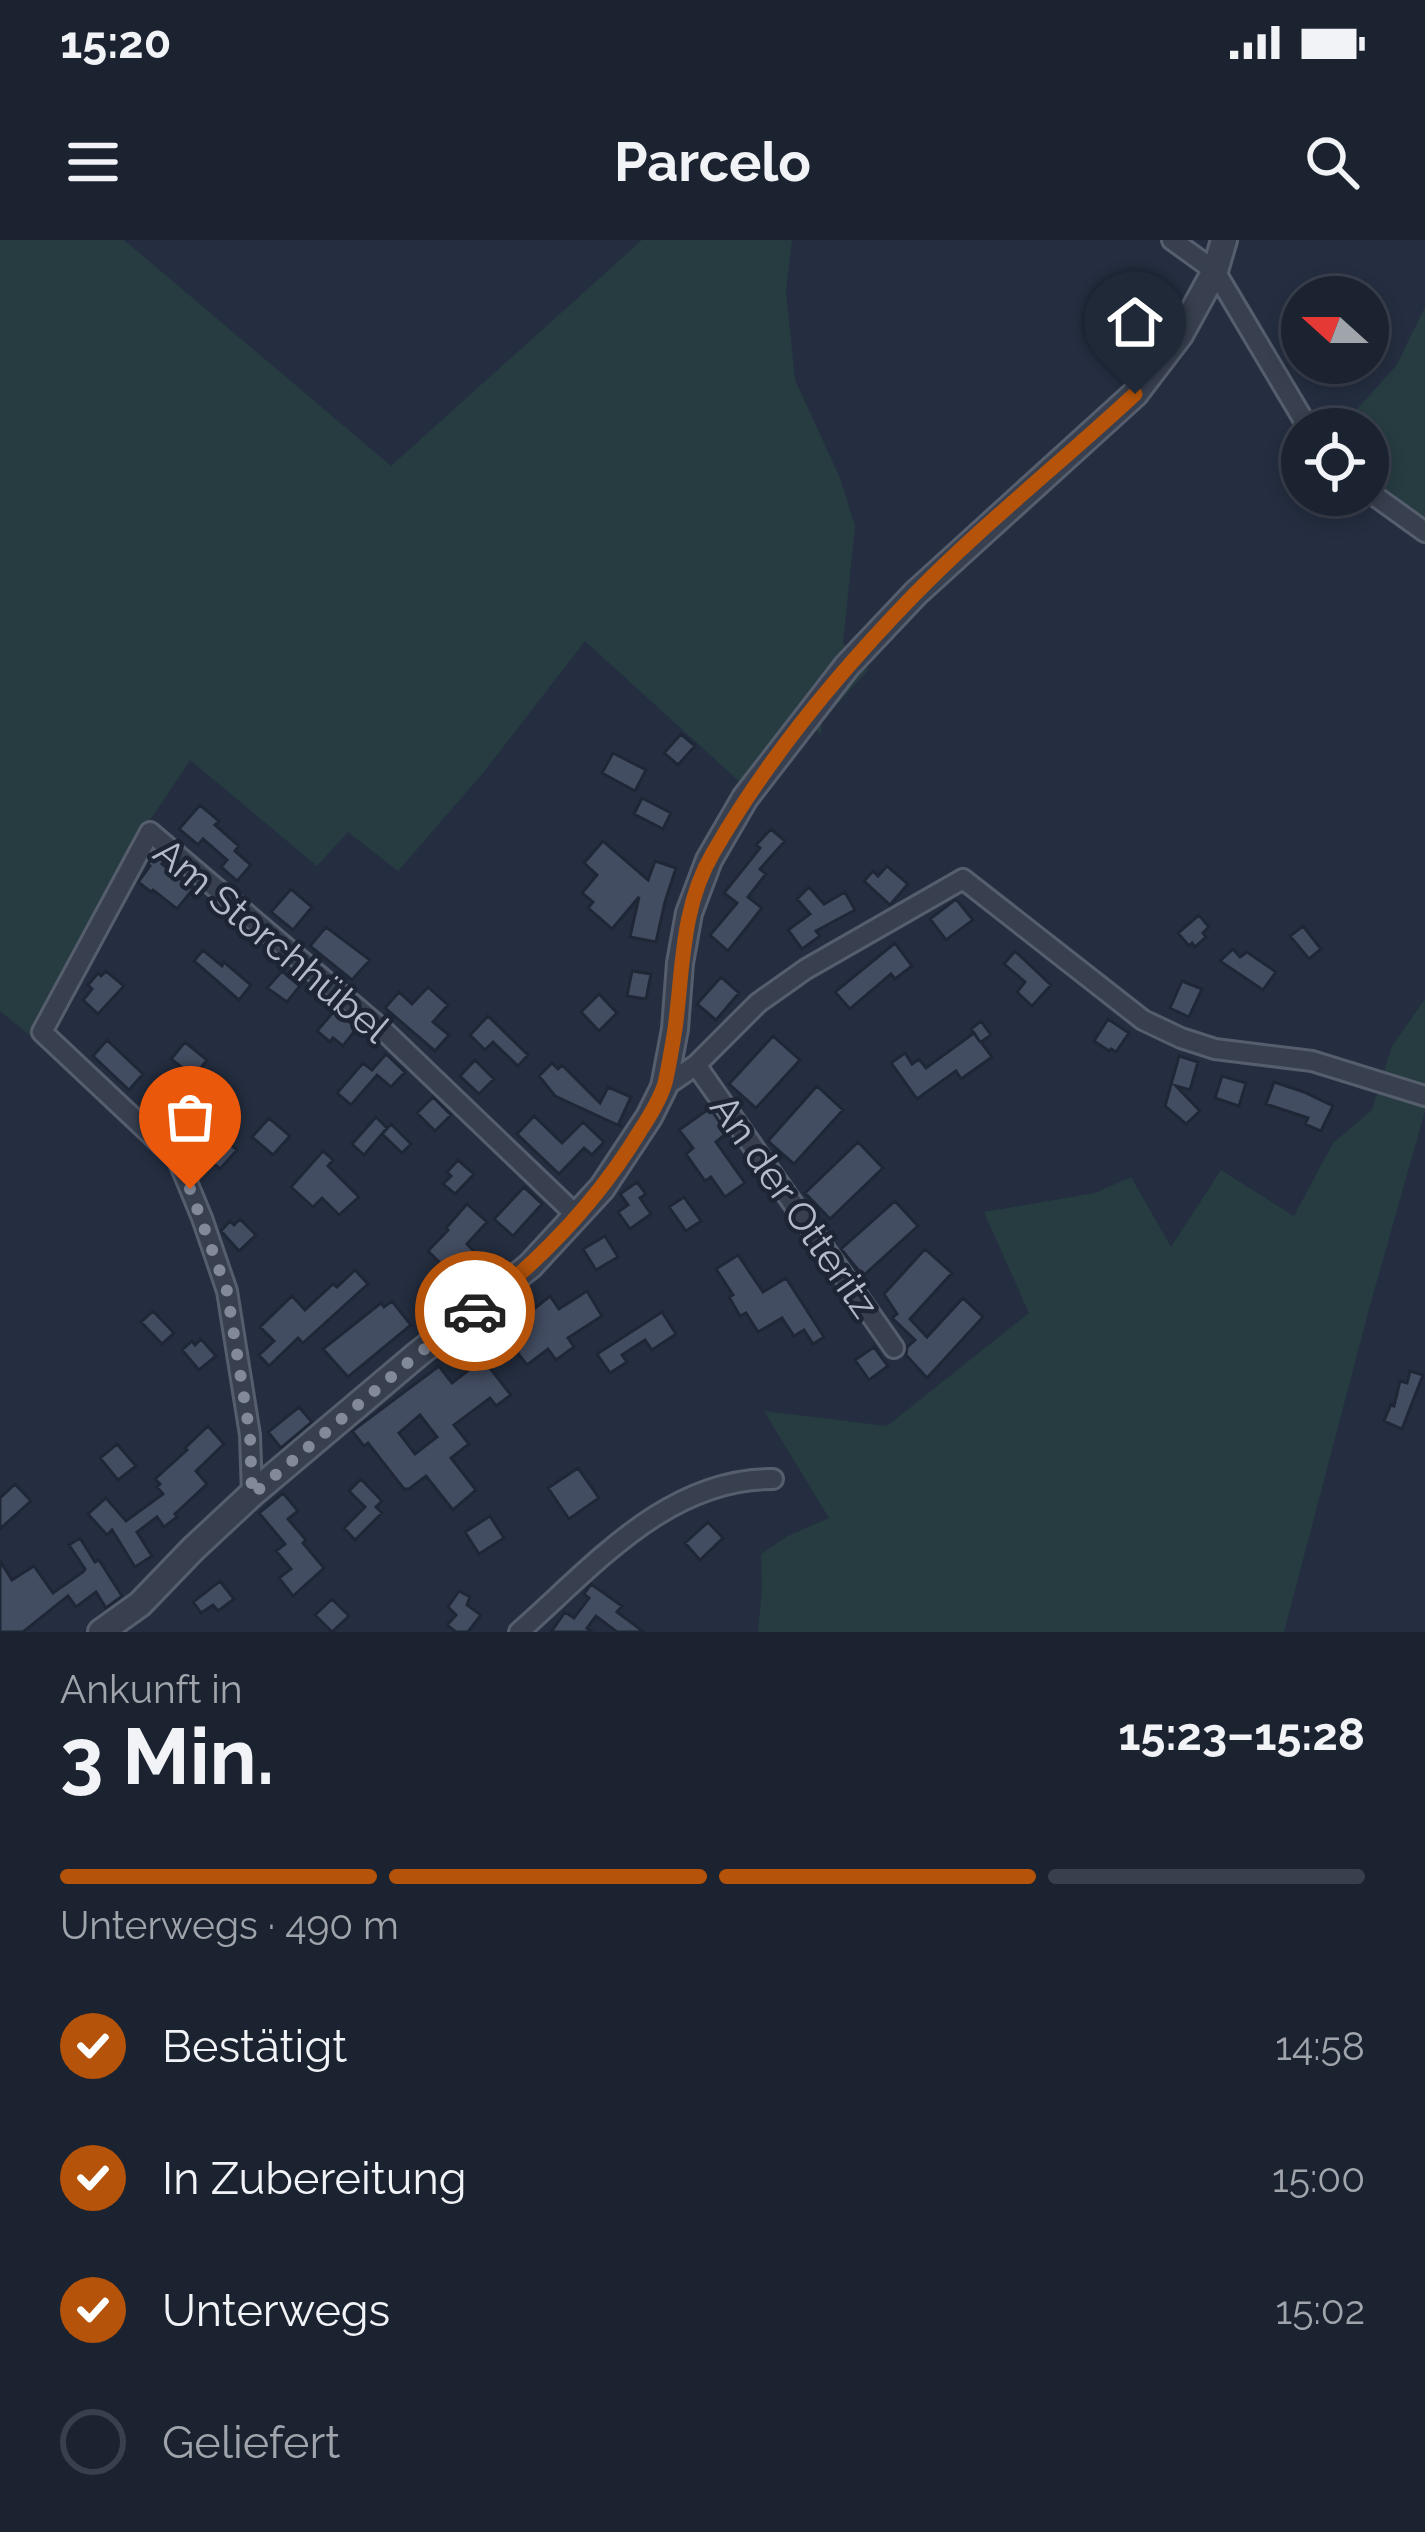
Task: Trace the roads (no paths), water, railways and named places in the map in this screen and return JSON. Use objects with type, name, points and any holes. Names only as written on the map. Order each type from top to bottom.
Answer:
[{"type":"street","points":[[1172,240],[1215,271],[1297,408]]},
{"type":"street","points":[[101,1632],[140,1604],[252,1495],[530,1266],[602,1188],[664,1087],[689,913],[709,860],[745,798],[847,666],[916,593],[1135,394],[1180,335],[1215,271],[1224,240]]},
{"type":"street","points":[[1389,506],[1425,532]]},
{"type":"street","name":"Am Storchhübel","points":[[252,1495],[250,1435],[227,1291],[178,1160],[43,1032],[151,832],[383,1030],[577,1216]]},
{"type":"street","points":[[664,1087],[696,1065],[758,1004],[806,969],[964,879],[1143,1020],[1216,1049],[1312,1061],[1425,1096]]},
{"type":"street","name":"An der Otteritz","points":[[696,1065],[894,1348]]},
{"type":"street","points":[[519,1632],[638,1526],[669,1505],[750,1479],[773,1479]]}]
